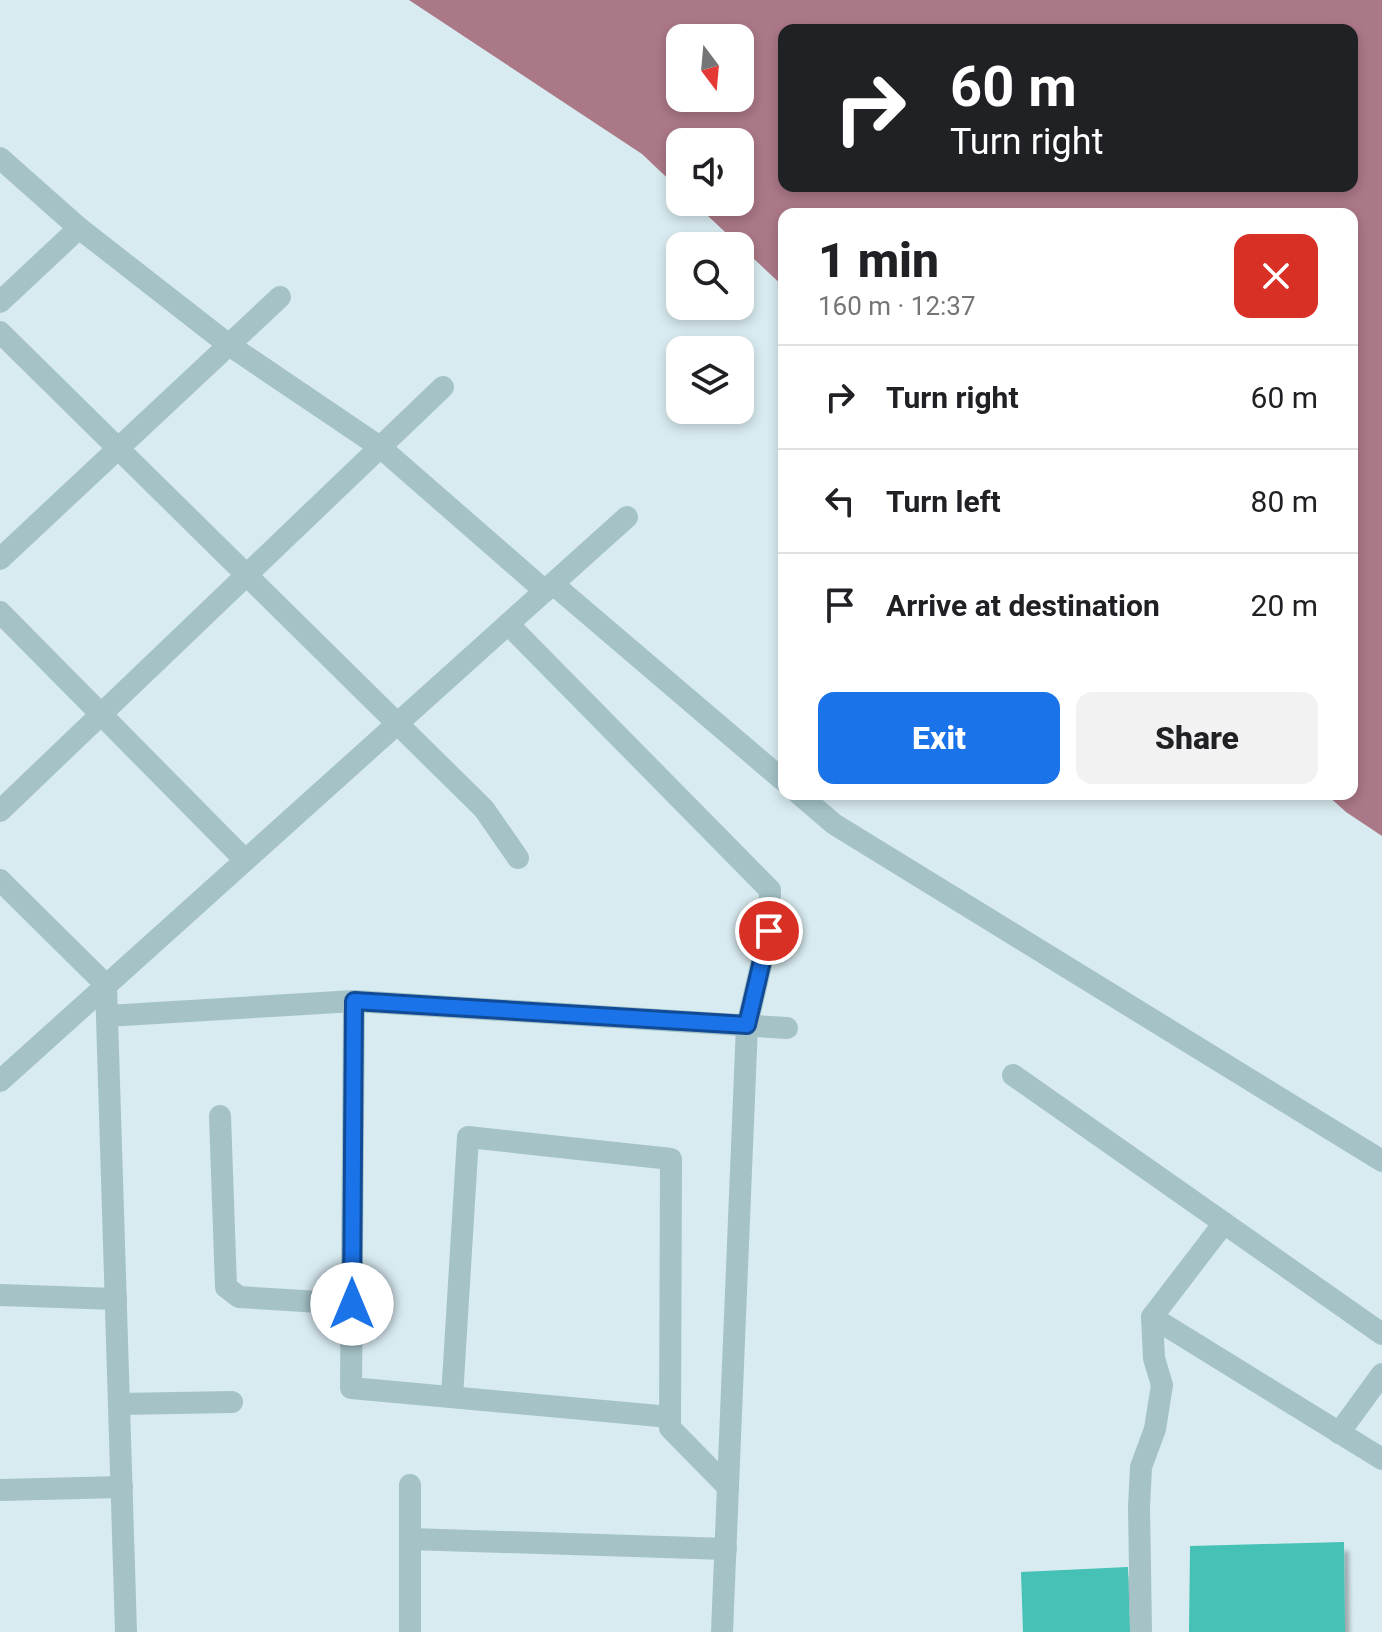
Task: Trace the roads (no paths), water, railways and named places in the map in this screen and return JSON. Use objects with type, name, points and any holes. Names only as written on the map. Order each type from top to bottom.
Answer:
[{"type":"street","points":[[0,158],[79,228],[229,345],[380,447],[778,776]]},
{"type":"street","points":[[0,302],[79,228]]},
{"type":"street","points":[[0,559],[280,297]]},
{"type":"street","points":[[0,332],[484,809],[518,858]]},
{"type":"street","points":[[0,811],[443,387]]},
{"type":"street","points":[[0,1081],[627,517]]},
{"type":"street","points":[[0,612],[245,860]]},
{"type":"street","points":[[508,624],[770,890],[769,931],[747,1025],[722,1632]]},
{"type":"street","points":[[806,800],[834,824],[1382,1161]]},
{"type":"street","points":[[0,880],[106,985],[126,1632]]},
{"type":"street","points":[[354,1001],[351,1388],[670,1417]]},
{"type":"street","points":[[107,1016],[354,1001],[787,1028]]},
{"type":"street","points":[[1013,1075],[1382,1334]]},
{"type":"street","points":[[220,1116],[226,1287],[239,1297],[352,1304]]},
{"type":"street","points":[[452,1397],[468,1137],[671,1159],[670,1428],[728,1487]]},
{"type":"street","points":[[1141,1632],[1141,1467],[1155,1429],[1162,1385],[1154,1358],[1152,1317],[1224,1223]]},
{"type":"street","points":[[0,1295],[116,1299]]},
{"type":"street","points":[[1152,1317],[1382,1459]]},
{"type":"street","points":[[1339,1433],[1382,1374]]},
{"type":"street","points":[[119,1404],[232,1402]]},
{"type":"street","points":[[410,1485],[410,1632]]},
{"type":"street","points":[[0,1490],[122,1487]]},
{"type":"street","points":[[410,1539],[726,1549]]}]
